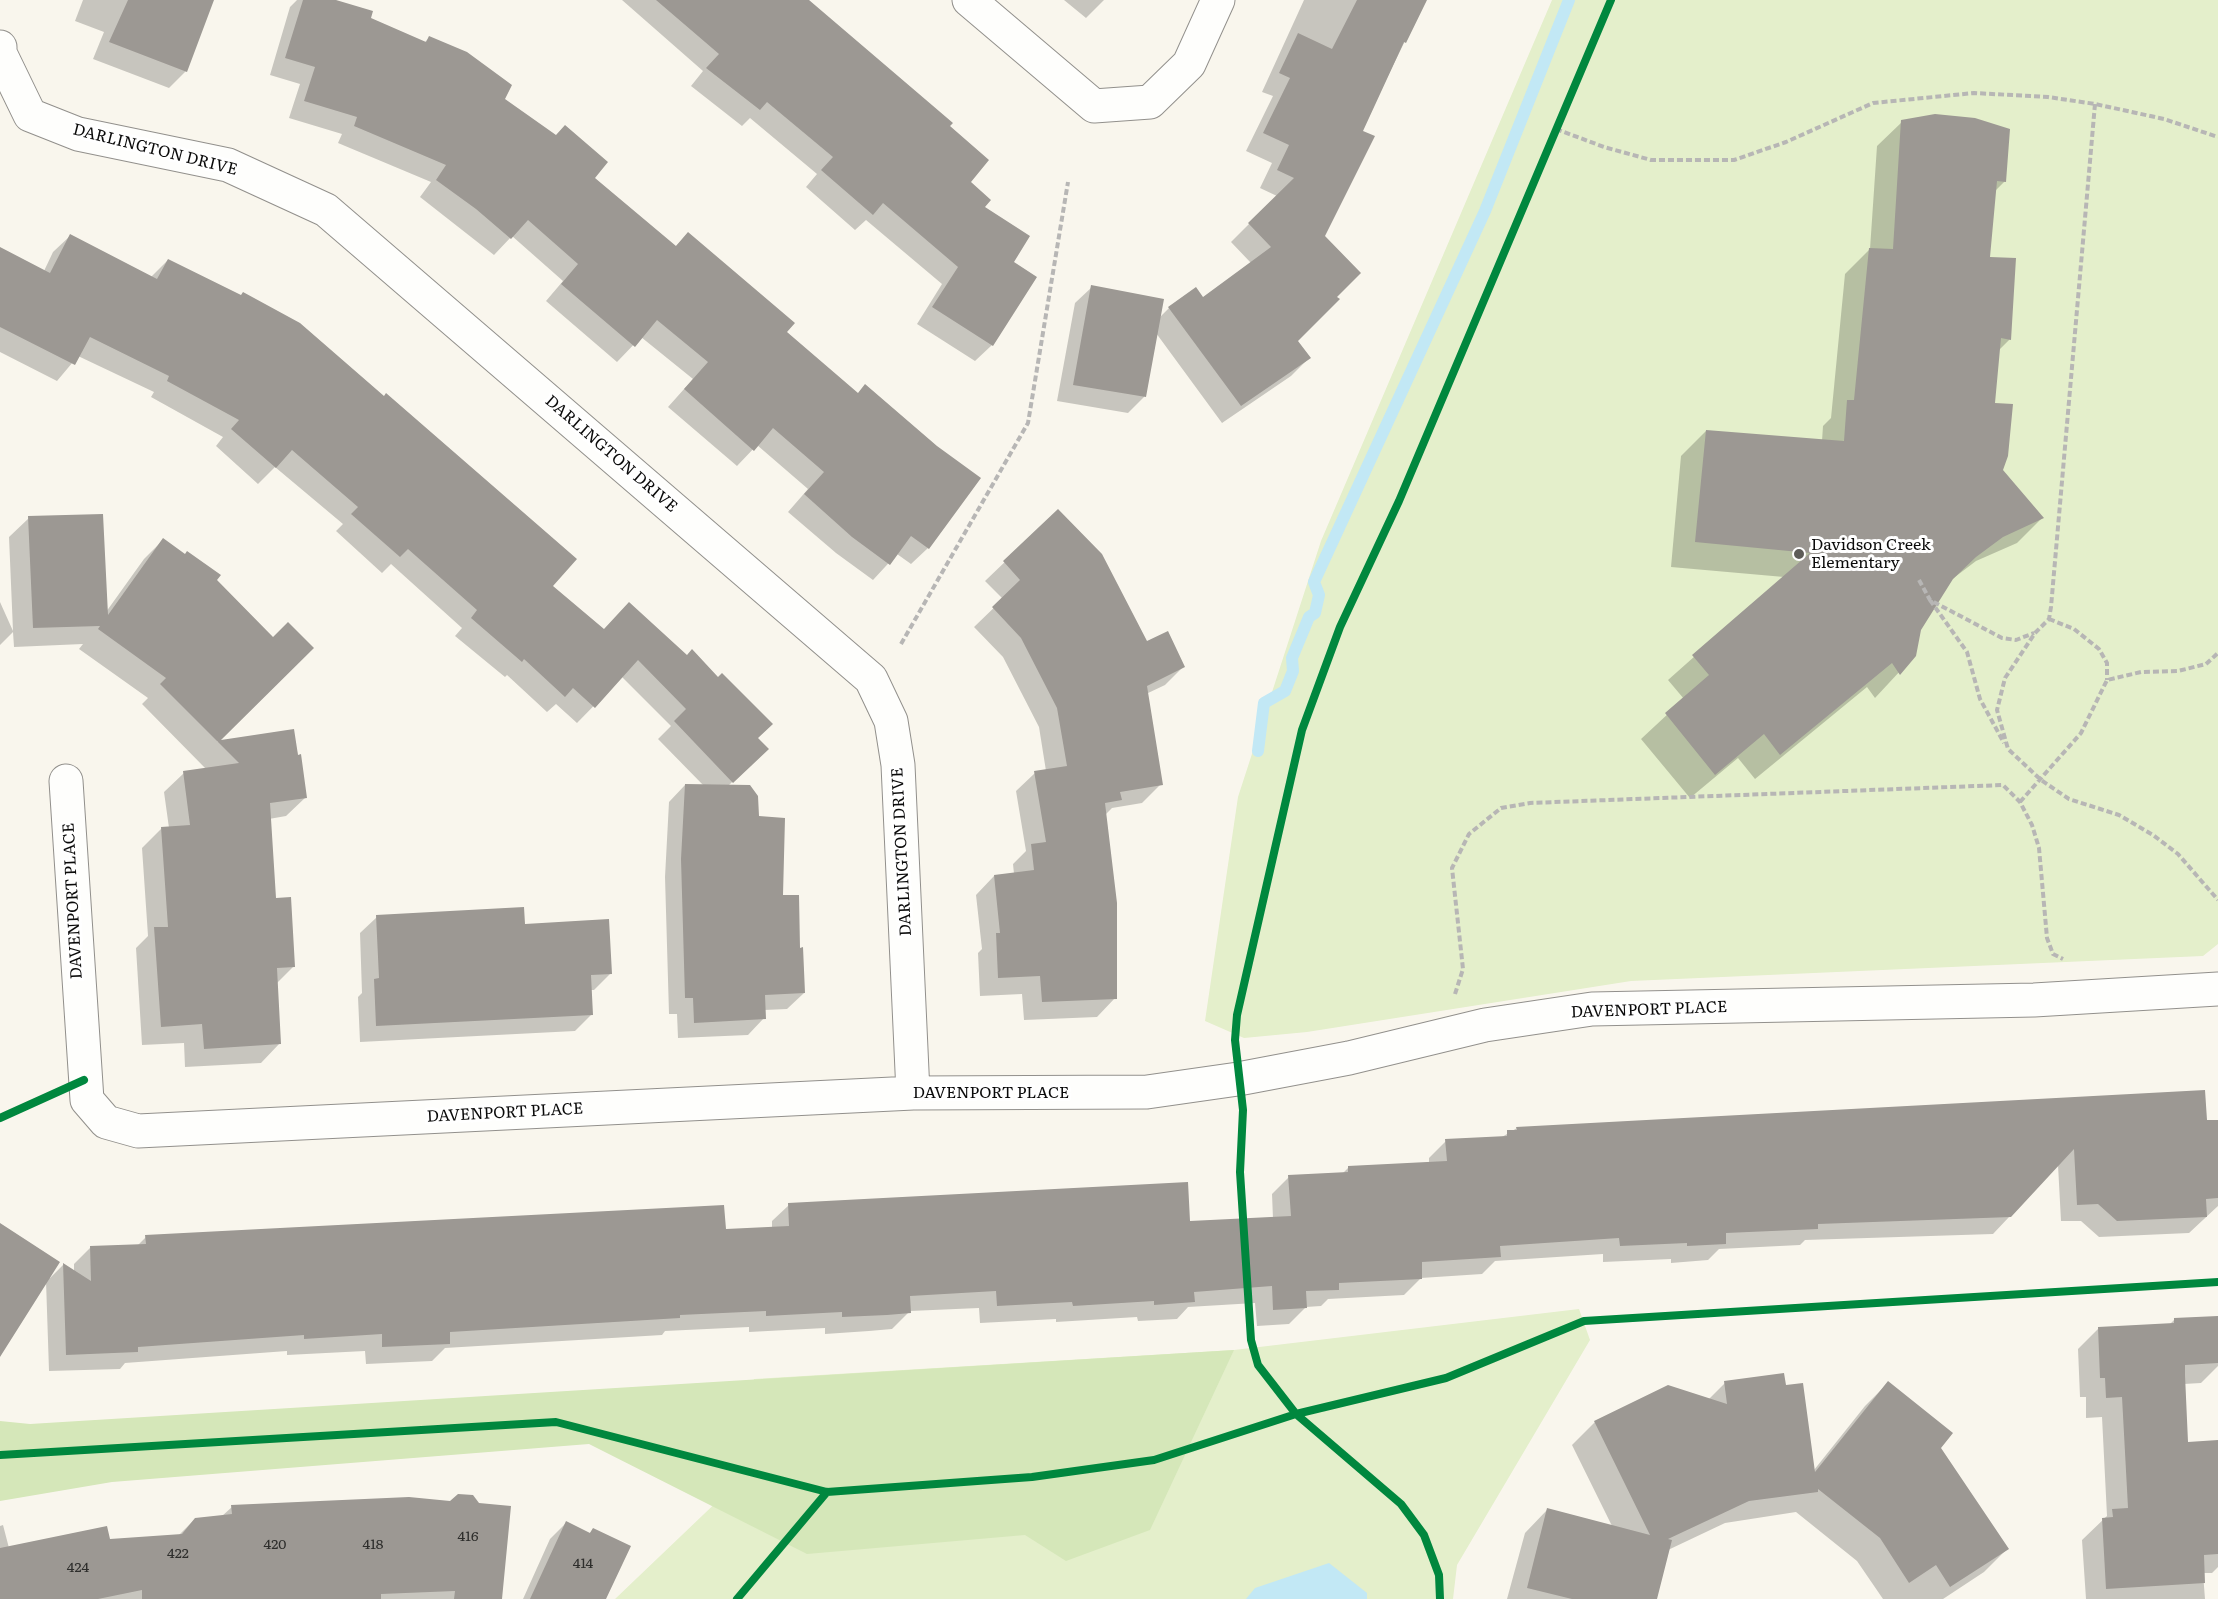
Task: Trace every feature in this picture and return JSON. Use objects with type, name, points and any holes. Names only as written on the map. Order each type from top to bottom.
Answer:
[{"type":"street","points":[[969,0],[1094,106],[1150,102],[1190,64],[1218,0]]},
{"type":"street","name":"DARLINGTON DRIVE","points":[[0,47],[30,115],[78,134],[228,165],[326,210],[871,679],[891,721],[898,765],[913,1093]]},
{"type":"street","name":"DAVENPORT PLACE","points":[[66,781],[87,1100],[106,1122],[138,1131],[913,1093],[1147,1092],[1261,1075],[1349,1058],[1485,1025],[1592,1009],[2034,1000],[2218,989]]},
{"type":"path","points":[[1556,129],[1604,147],[1651,160],[1734,160],[1786,142],[1873,103],[1974,93],[2048,96],[2095,104],[2164,119],[2218,137]]},
{"type":"path","points":[[2008,749],[1997,710],[2005,678],[2035,633],[2049,619],[2095,104]]},
{"type":"path","points":[[1551,140],[1560,118]]},
{"type":"path","points":[[901,644],[1028,423],[1068,182]]},
{"type":"path","points":[[1919,580],[1930,600],[1967,652],[1980,699],[2008,749],[2041,780],[2069,799],[2119,815],[2153,835],[2178,854],[2218,900]]},
{"type":"path","points":[[1930,600],[2002,638],[2016,640],[2035,633]]},
{"type":"path","points":[[2019,802],[2041,780],[2080,733],[2107,680],[2107,663],[2099,649],[2074,629],[2049,619]]},
{"type":"path","points":[[2107,680],[2141,672],[2178,671],[2206,664],[2218,652]]},
{"type":"path","points":[[1453,999],[1462,969],[1452,868],[1469,834],[1501,808],[1530,803],[2003,785],[2019,802],[2032,825],[2039,848],[2047,938],[2053,954],[2069,962]]},
{"type":"green space","name":"Davidson Creek Elementary","points":[[1552,0],[2218,0],[2218,944],[2203,956],[1631,981],[1307,1032],[1244,1038],[1205,1021],[1238,797],[1321,541]]},
{"type":"green space","points":[[1579,1309],[1590,1340],[1457,1565],[1453,1599],[615,1599],[726,1493],[754,1379],[1234,1350]]},
{"type":"green space","points":[[1234,1350],[1150,1530],[1066,1561],[1025,1535],[807,1554],[589,1444],[112,1482],[0,1501],[0,1421],[30,1424]]},
{"type":"water","points":[[1329,1563],[1367,1593],[1367,1599],[1246,1599],[1255,1588]]},
{"type":"building","points":[[128,0],[214,0],[187,72],[109,42]]},
{"type":"building","points":[[303,0],[336,0],[373,11],[371,18],[426,42],[429,36],[467,52],[512,85],[505,99],[556,135],[565,125],[608,162],[595,178],[676,246],[688,232],[795,323],[787,332],[858,393],[865,384],[937,446],[981,478],[929,549],[911,536],[890,565],[852,537],[804,494],[824,472],[773,428],[754,451],[684,389],[708,362],[657,320],[635,347],[561,284],[578,264],[528,220],[511,239],[476,209],[436,180],[446,165],[354,126],[357,117],[304,101],[315,67],[285,58]]},
{"type":"building","points":[[656,0],[809,0],[953,123],[950,126],[989,160],[971,182],[991,200],[985,207],[1030,236],[1014,262],[1037,277],[993,346],[932,307],[958,267],[883,203],[873,215],[821,170],[833,157],[767,102],[760,110],[706,68],[719,54]]},
{"type":"building","points":[[1357,0],[1427,0],[1406,43],[1404,42],[1363,131],[1375,136],[1325,236],[1361,273],[1337,297],[1340,299],[1298,341],[1311,358],[1241,406],[1168,307],[1196,287],[1203,297],[1271,247],[1248,223],[1294,178],[1277,170],[1289,145],[1263,133],[1290,78],[1279,73],[1298,33],[1332,49]]},
{"type":"building","name":"Davidson Creek Elementary","points":[[1935,114],[1975,118],[2010,129],[2006,182],[1997,181],[1990,257],[2016,258],[2011,340],[2001,338],[1995,403],[2013,404],[2008,456],[2003,470],[2044,518],[2003,537],[1976,557],[1953,579],[1921,630],[1916,656],[1900,675],[1892,663],[1780,755],[1764,734],[1715,775],[1665,713],[1709,675],[1692,655],[1810,553],[1695,542],[1706,430],[1844,441],[1847,400],[1854,400],[1869,248],[1893,249],[1901,120]]},
{"type":"building","points":[[70,234],[157,279],[168,259],[241,295],[243,292],[300,323],[384,396],[386,393],[577,559],[553,586],[604,629],[629,602],[687,655],[692,649],[718,677],[722,673],[773,724],[758,738],[769,749],[733,783],[674,721],[686,709],[638,660],[595,708],[573,688],[565,697],[524,659],[522,662],[471,618],[477,610],[408,549],[400,557],[351,514],[358,507],[292,450],[276,468],[231,429],[239,420],[167,381],[169,376],[90,337],[75,365],[0,327],[0,247],[50,273]]},
{"type":"building","points":[[1091,285],[1164,299],[1146,397],[1073,385]]},
{"type":"building","points":[[1058,509],[1102,554],[1147,641],[1168,631],[1185,667],[1147,686],[1163,785],[1120,792],[1122,800],[1105,803],[1117,903],[1117,999],[1042,1002],[1040,976],[998,978],[996,933],[1000,933],[994,875],[1034,870],[1031,844],[1046,842],[1034,771],[1067,766],[1057,708],[1021,638],[992,607],[1020,580],[1003,561]]},
{"type":"building","points":[[103,514],[108,615],[163,538],[185,554],[187,551],[221,575],[217,580],[273,637],[288,622],[314,648],[221,740],[294,729],[298,755],[301,754],[307,798],[270,803],[276,898],[291,897],[295,967],[277,968],[281,1044],[204,1049],[202,1024],[161,1027],[154,927],[168,927],[161,827],[190,825],[183,771],[239,763],[160,684],[166,678],[98,629],[100,626],[33,628],[28,516]]},
{"type":"building","points":[[685,784],[750,785],[758,796],[759,816],[785,818],[783,895],[799,895],[800,948],[803,947],[805,993],[765,995],[766,1019],[694,1023],[693,998],[685,998],[681,859]]},
{"type":"building","points":[[524,907],[525,924],[609,919],[612,974],[591,975],[593,1015],[376,1026],[374,979],[379,978],[376,915]]},
{"type":"building","points":[[2205,1090],[2207,1120],[2218,1120],[2218,1198],[2206,1199],[2207,1217],[2117,1221],[2098,1204],[2077,1205],[2074,1149],[2011,1217],[1818,1224],[1818,1229],[1726,1233],[1726,1244],[1620,1246],[1619,1238],[1500,1246],[1501,1257],[1422,1262],[1422,1279],[1339,1283],[1339,1290],[1306,1291],[1307,1308],[1273,1310],[1272,1286],[1194,1292],[1195,1302],[1154,1305],[1154,1301],[1073,1306],[1072,1302],[997,1306],[996,1291],[910,1296],[911,1313],[887,1315],[842,1317],[842,1312],[766,1316],[766,1311],[680,1315],[680,1318],[450,1332],[450,1344],[382,1347],[382,1334],[304,1339],[304,1335],[138,1347],[138,1352],[66,1355],[63,1263],[91,1281],[90,1246],[146,1244],[145,1235],[724,1205],[726,1229],[789,1226],[788,1203],[1188,1182],[1190,1221],[1291,1216],[1288,1175],[1348,1172],[1348,1166],[1447,1161],[1445,1139],[1507,1136],[1507,1130],[1517,1130],[1516,1127]]},
{"type":"building","points":[[0,1223],[60,1262],[0,1357]]},
{"type":"building","points":[[2218,1316],[2218,1363],[2185,1365],[2185,1375],[2188,1442],[2218,1440],[2218,1554],[2204,1555],[2205,1583],[2106,1589],[2102,1518],[2113,1517],[2112,1509],[2128,1508],[2122,1397],[2106,1398],[2105,1378],[2100,1378],[2098,1327],[2174,1323],[2174,1318]]},
{"type":"building","points":[[1784,1373],[1786,1385],[1803,1383],[1815,1472],[1888,1381],[1953,1433],[1941,1448],[2009,1549],[1950,1587],[1936,1565],[1909,1583],[1880,1538],[1818,1489],[1818,1492],[1749,1501],[1668,1539],[1672,1540],[1657,1599],[1572,1599],[1527,1588],[1547,1508],[1650,1535],[1594,1421],[1668,1385],[1727,1404],[1724,1381]]},
{"type":"building","points":[[458,1494],[473,1495],[479,1503],[511,1506],[502,1599],[454,1599],[455,1591],[381,1594],[381,1599],[142,1599],[142,1590],[98,1599],[0,1599],[0,1548],[107,1526],[110,1539],[182,1534],[195,1518],[232,1514],[231,1505],[409,1497],[450,1501]]},
{"type":"building","points":[[566,1521],[590,1533],[593,1528],[631,1546],[606,1599],[530,1599]]},
{"type":"waterway","points":[[1258,751],[1264,703],[1285,691],[1293,671],[1292,658],[1309,617],[1315,613],[1319,595],[1314,582],[1485,211],[1569,0]]},
{"type":"cycle path","points":[[1440,1599],[1439,1575],[1424,1535],[1401,1504],[1296,1414],[1258,1365],[1251,1340],[1240,1172],[1243,1110],[1235,1040],[1237,1015],[1302,730],[1340,627],[1399,501],[1611,0]]},
{"type":"cycle path","points":[[0,1118],[84,1080]]},
{"type":"cycle path","points":[[0,1455],[556,1422],[827,1492],[1032,1477],[1154,1460],[1296,1414],[1446,1378],[1584,1321],[2218,1282]]},
{"type":"cycle path","points":[[737,1599],[827,1492]]},
{"type":"place","name":"Davidson Creek Elementary","points":[[1799,554]]}]
